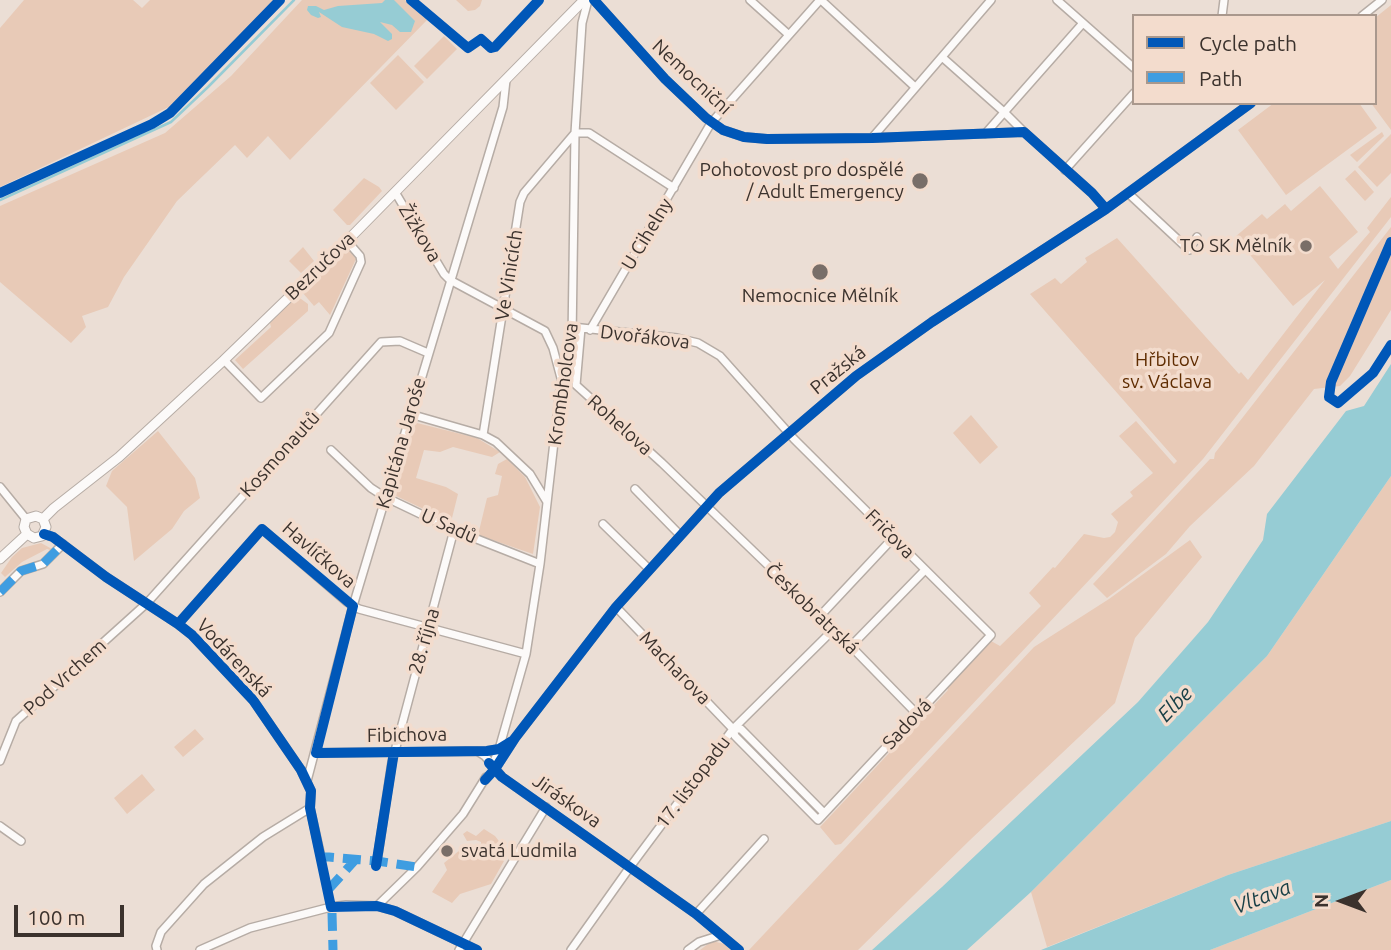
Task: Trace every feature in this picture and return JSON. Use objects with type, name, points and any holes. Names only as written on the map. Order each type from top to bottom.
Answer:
[{"type":"street","name":"Bezručova","points":[[43,519],[119,457],[224,360],[586,0]]},
{"type":"street","name":"Krombholcova","points":[[499,749],[526,654],[540,564],[561,381],[577,327],[575,133],[586,0]]},
{"type":"street","name":"Nemocniční","points":[[594,0],[665,79],[712,123],[734,134],[767,139],[1024,132]]},
{"type":"street","points":[[750,0],[789,35]]},
{"type":"street","points":[[821,0],[915,87]]},
{"type":"street","name":"U Cihelny","points":[[590,330],[712,123],[821,0]]},
{"type":"street","points":[[872,138],[991,0]]},
{"type":"street","points":[[1057,0],[1132,66]]},
{"type":"street","points":[[1364,14],[1382,0]]},
{"type":"street","points":[[985,134],[1083,23]]},
{"type":"street","points":[[942,57],[1106,209]]},
{"type":"street","name":"Kapitána Jaroše","points":[[321,857],[310,808],[311,791],[307,782],[353,606],[503,107],[506,80]]},
{"type":"street","points":[[1065,170],[1132,95]]},
{"type":"street","name":"Pražská","points":[[489,770],[616,607],[649,569],[706,506],[788,433],[856,376],[932,322],[1106,209],[1248,105]]},
{"type":"street","points":[[575,133],[589,133],[674,188]]},
{"type":"street","name":"Ve Vinicích","points":[[483,435],[520,202],[524,193],[575,133]]},
{"type":"street","name":"Žižkova","points":[[395,192],[444,274],[545,331],[553,348],[561,381]]},
{"type":"street","points":[[1128,193],[1189,250],[1197,237]]},
{"type":"street","points":[[224,360],[261,398],[329,333],[361,262],[360,256],[347,240]]},
{"type":"street","points":[[577,327],[590,330]]},
{"type":"street","name":"Rohelova","points":[[577,327],[576,385],[706,506]]},
{"type":"street","name":"Dvořákova","points":[[590,330],[677,338],[698,343],[720,356],[788,433]]},
{"type":"street","name":"Kosmonautů","points":[[147,603],[381,342],[400,341],[428,353]]},
{"type":"street","points":[[410,414],[483,435],[496,442],[530,474],[547,503],[547,500]]},
{"type":"street","name":"Fričova","points":[[788,433],[991,635]]},
{"type":"street","name":"U Sadů","points":[[331,450],[362,481],[385,497],[454,530],[540,564]]},
{"type":"street","points":[[0,487],[26,519]]},
{"type":"street","points":[[635,489],[680,535]]},
{"type":"street","name":"Českobratrská","points":[[706,506],[834,629],[916,713]]},
{"type":"street","points":[[33,516],[43,519],[46,527],[44,534],[34,538],[27,534],[24,527],[26,519],[33,516]]},
{"type":"street","points":[[603,524],[649,569]]},
{"type":"street","name":"Havlíčkova","points":[[178,624],[262,529],[353,606],[427,629],[526,654]]},
{"type":"street","name":"28. října","points":[[377,860],[394,752],[454,530]]},
{"type":"street","points":[[0,559],[27,534]]},
{"type":"street","name":"Vodárenská","points":[[44,534],[63,544],[106,578],[192,635],[253,700],[280,737],[307,782]]},
{"type":"street","points":[[820,616],[894,537]]},
{"type":"street","points":[[0,592],[21,571],[43,564],[63,544]]},
{"type":"street","points":[[851,646],[925,570]]},
{"type":"street","name":"Pod Vrchem","points":[[0,761],[16,721],[147,603]]},
{"type":"street","name":"Macharova","points":[[616,607],[733,729],[741,729],[824,813]]},
{"type":"street","name":"17. listopadu","points":[[571,950],[733,729],[834,629]]},
{"type":"street","name":"Sadová","points":[[733,729],[735,736],[818,820],[991,635]]},
{"type":"street","points":[[506,723],[510,730],[521,730]]},
{"type":"street","name":"Pražská","points":[[377,906],[463,814],[499,749],[514,738]]},
{"type":"street","name":"Fibichova","points":[[316,754],[499,749]]},
{"type":"street","points":[[477,751],[489,770]]},
{"type":"street","name":"Jiráskova","points":[[489,770],[696,914],[739,950]]},
{"type":"street","points":[[459,950],[545,807]]},
{"type":"street","points":[[158,950],[156,946],[161,932],[204,884],[263,837],[310,808]]},
{"type":"street","points":[[0,826],[21,841]]},
{"type":"street","points":[[696,914],[764,839]]},
{"type":"street","points":[[200,950],[250,928],[331,907],[377,906],[396,911],[477,950]]},
{"type":"street","points":[[688,950],[699,942],[721,935]]},
{"type":"green space","points":[[24,0],[133,0],[142,8],[150,0],[278,0],[171,106],[0,187],[0,28]]},
{"type":"green space","points":[[302,0],[405,0],[427,20],[290,160],[268,136],[247,158],[235,145],[177,201],[124,277],[108,307],[82,316],[86,327],[71,343],[0,282],[0,206],[165,133],[231,76]]},
{"type":"green space","points":[[456,0],[482,0],[475,10],[468,11]]},
{"type":"green space","points":[[1391,5],[1391,130],[1372,105],[1377,105],[1377,16]]},
{"type":"green space","points":[[444,36],[457,49],[427,79],[414,66]]},
{"type":"green space","points":[[398,55],[424,82],[396,110],[370,83]]},
{"type":"green space","points":[[1271,105],[1360,105],[1377,128],[1286,195],[1238,130]]},
{"type":"green space","points":[[1382,132],[1384,136],[1357,162],[1350,155]]},
{"type":"green space","points":[[1391,134],[1391,173],[1377,187],[1358,167]]},
{"type":"green space","points":[[1355,170],[1374,192],[1365,201],[1345,179]]},
{"type":"green space","points":[[364,178],[382,191],[347,225],[333,210]]},
{"type":"green space","name":"Hřbitov sv. Václava","points":[[1320,186],[1358,232],[1329,257],[1338,269],[1370,232],[1367,228],[1391,197],[1391,217],[1203,459],[841,844],[835,845],[820,827],[991,641],[1000,646],[1041,606],[1029,593],[1084,534],[1104,538],[1115,532],[1118,522],[1111,514],[1133,496],[1130,492],[1153,473],[1119,436],[1136,421],[1174,464],[1177,461],[1030,294],[1055,278],[1061,284],[1087,262],[1085,258],[1117,238],[1239,374],[1241,372],[1248,380],[1325,280],[1293,306],[1235,237],[1262,214],[1267,219],[1285,204],[1291,211]]},
{"type":"green space","points":[[1391,227],[1391,310],[1350,376],[1340,386],[1314,389],[1254,466],[1190,526],[1166,554],[1107,598],[1093,584],[1210,459],[1214,459],[1215,453]]},
{"type":"green space","points":[[303,247],[314,261],[301,273],[289,261]]},
{"type":"green space","points":[[348,249],[356,259],[330,315],[319,302],[314,306],[302,292]]},
{"type":"green space","points":[[297,296],[308,304],[308,311],[243,369],[235,360],[271,327],[270,323]]},
{"type":"green space","points":[[971,415],[998,447],[980,464],[953,433]]},
{"type":"green space","points":[[413,422],[477,438],[500,452],[492,457],[453,447],[440,452],[424,450],[416,478],[446,487],[458,494],[451,522],[392,494]]},
{"type":"green space","points":[[158,431],[195,478],[200,498],[184,511],[172,529],[134,561],[127,507],[106,486],[112,471]]},
{"type":"green space","points":[[507,459],[525,477],[540,507],[533,554],[478,535],[487,498],[498,495],[502,476],[495,474],[498,464]]},
{"type":"green space","points":[[1391,476],[1391,821],[1228,875],[1047,947],[1031,892],[1267,656]]},
{"type":"green space","points":[[1190,540],[1202,557],[1135,638],[1115,703],[858,950],[749,950],[1034,647],[1109,599]]},
{"type":"green space","points":[[41,543],[52,549],[22,562],[5,577],[1,573],[22,548]]},
{"type":"green space","points":[[195,729],[204,739],[183,757],[174,747]]},
{"type":"green space","points":[[142,774],[155,790],[127,814],[114,798]]},
{"type":"green space","points":[[484,829],[502,845],[496,857],[504,861],[491,884],[460,894],[452,903],[432,892],[447,870],[444,863],[466,845],[476,852],[481,850],[481,842],[467,841],[463,834],[467,831],[476,836]]},
{"type":"green space","points":[[1391,880],[1391,950],[1210,950]]},
{"type":"green space","points":[[712,941],[729,945],[732,950],[700,950]]},
{"type":"water","points":[[385,0],[394,0],[415,21],[411,32],[400,32],[392,25],[380,22],[392,34],[392,39],[388,41],[374,34],[342,27],[319,12],[321,17],[318,18],[307,10],[308,6],[324,10],[338,6],[382,3]]},
{"type":"water","name":"Elbe","points":[[1391,364],[1391,476],[1267,656],[1031,892],[967,950],[872,950],[1138,702],[1208,622],[1263,540],[1267,514],[1346,411],[1364,406]]},
{"type":"water","name":"Vltava","points":[[1391,821],[1391,880],[1210,950],[1041,950],[1228,875]]},
{"type":"waterway","points":[[0,200],[171,122],[294,0]]},
{"type":"marked path","points":[[0,592],[21,571],[43,564],[63,544]]},
{"type":"marked path","points":[[322,862],[321,857],[329,857],[417,867]]},
{"type":"marked path","points":[[328,890],[356,859]]},
{"type":"marked path","points":[[332,913],[333,950]]},
{"type":"cycle path","points":[[0,193],[152,124],[170,113],[280,0]]},
{"type":"cycle path","points":[[411,0],[468,48],[481,39],[491,48],[495,47],[539,0]]},
{"type":"cycle path","points":[[594,0],[665,79],[706,118],[723,130],[744,137],[767,139],[1024,132],[1106,209]]},
{"type":"cycle path","points":[[485,780],[616,607],[719,493],[856,376],[932,322],[1106,209],[1248,105]]},
{"type":"cycle path","points":[[1391,242],[1331,382],[1329,397],[1338,403],[1373,373],[1391,345]]},
{"type":"cycle path","points":[[178,624],[262,529],[353,606],[316,753],[487,751],[499,749],[512,741]]},
{"type":"cycle path","points":[[44,534],[53,537],[106,577],[192,635],[253,700],[301,770],[311,791],[310,808],[331,907],[377,906],[395,911],[477,950]]},
{"type":"cycle path","points":[[376,866],[394,752]]},
{"type":"cycle path","points":[[489,763],[502,777],[696,914],[739,950]]},
{"type":"place","name":"Pohotovost pro dospělé / Adult Emergency","points":[[920,181]]},
{"type":"place","name":"TO SK Mělník","points":[[1306,246]]},
{"type":"place","name":"Nemocnice Mělník","points":[[820,272]]},
{"type":"place","name":"svatá Ludmila","points":[[447,851]]}]
